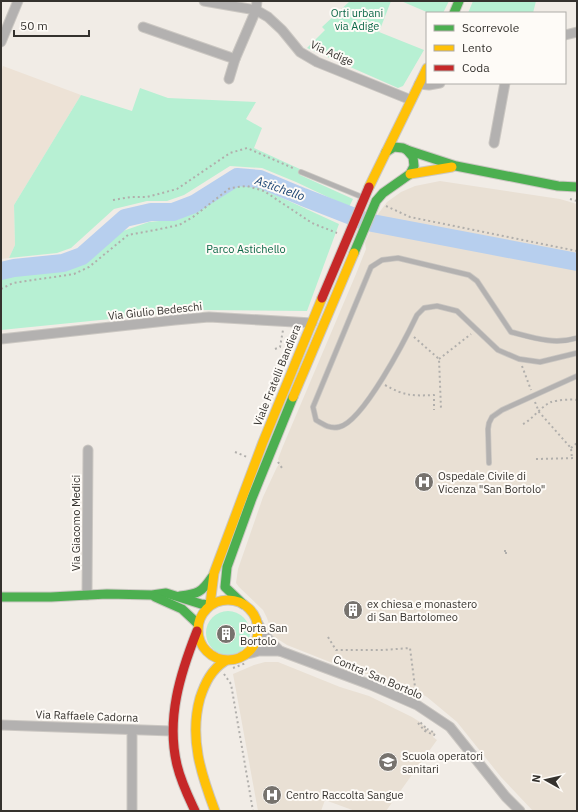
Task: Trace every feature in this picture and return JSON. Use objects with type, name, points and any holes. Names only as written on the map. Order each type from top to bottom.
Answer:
[{"type":"main road","points":[[454,12],[459,1]]},
{"type":"main road","name":"Viale Fratelli Bandiera","points":[[210,605],[214,573],[263,442],[360,207],[426,70]]},
{"type":"main road","name":"Viale Fratelli Bandiera","points":[[243,604],[225,587],[224,581],[228,567],[309,356],[371,212],[379,197],[410,174],[413,170],[413,157],[405,143],[406,111]]},
{"type":"main road","points":[[402,179],[389,176],[383,170],[384,156],[394,147],[405,143],[456,166],[558,186],[577,187]]},
{"type":"main road","points":[[410,174],[456,166]]},
{"type":"main road","points":[[558,186],[574,197]]},
{"type":"main road","points":[[178,596],[198,593],[205,588],[214,573]]},
{"type":"main road","points":[[1,597],[128,594],[152,595],[166,593],[200,604],[210,605]]},
{"type":"main road","points":[[152,595],[182,609],[198,627],[198,638],[205,651],[211,656],[224,661],[248,658],[257,639],[257,622],[249,609],[236,601],[219,601],[210,605],[201,616],[198,627],[184,664],[178,686],[173,714],[172,731],[181,779],[196,811]]},
{"type":"main road","points":[[215,811],[203,781],[197,759],[195,723],[197,708],[210,674],[224,661]]},
{"type":"street","points":[[1,42],[18,1]]},
{"type":"street","name":"Via Adige","points":[[204,1],[257,6],[282,30],[300,52],[411,100]]},
{"type":"street","points":[[230,79],[235,59],[257,6]]},
{"type":"street","points":[[143,27],[235,59]]},
{"type":"street","points":[[566,36],[577,32]]},
{"type":"street","points":[[419,84],[434,84]]},
{"type":"street","points":[[494,143],[504,84]]},
{"type":"street","name":"Via Giulio Bedeschi","points":[[1,339],[175,320],[209,318],[312,322]]},
{"type":"street","name":"Via Giacomo Medici","points":[[87,595],[88,450]]},
{"type":"street","name":"Contra' San Bortolo","points":[[257,622],[263,634],[280,651]]},
{"type":"street","name":"Contra' San Bortolo","points":[[248,658],[259,651],[280,651],[370,685],[417,705],[450,727],[506,797],[520,811]]},
{"type":"street","name":"Via Raffaele Cadorna","points":[[1,725],[172,731]]},
{"type":"street","points":[[132,730],[132,811]]},
{"type":"lane","points":[[301,172],[364,198]]},
{"type":"lane","points":[[577,338],[568,340],[543,341],[511,332],[477,281],[469,275],[398,258],[382,260],[371,267],[313,407],[316,420],[328,427],[340,427],[352,420],[381,382],[417,315],[424,308],[438,306],[457,311],[498,350],[519,359],[540,362],[577,353]]},
{"type":"lane","points":[[489,463],[488,429],[492,417],[502,410],[577,376]]},
{"type":"lane","points":[[571,378],[577,380]]},
{"type":"path","points":[[113,200],[131,197],[147,197],[177,189],[230,153],[247,148],[301,172]]},
{"type":"path","points":[[1,289],[13,283],[74,274],[89,267],[128,235],[178,225],[193,217],[230,188],[246,186],[264,191],[312,223],[341,235]]},
{"type":"path","points":[[574,197],[577,201]]},
{"type":"path","points":[[382,204],[410,217],[577,251]]},
{"type":"path","points":[[275,349],[280,347],[283,328]]},
{"type":"path","points":[[439,359],[477,330]]},
{"type":"path","points":[[408,333],[439,359],[441,409]]},
{"type":"path","points":[[519,359],[539,412],[571,448],[572,459]]},
{"type":"path","points":[[381,382],[397,391],[412,396],[434,395],[434,410]]},
{"type":"path","points":[[523,424],[551,402],[577,400]]},
{"type":"path","points":[[571,448],[577,443]]},
{"type":"path","points":[[536,459],[577,458]]},
{"type":"path","points":[[328,637],[336,650],[384,650],[410,648],[415,686]]},
{"type":"path","points":[[219,679],[224,673],[248,658]]},
{"type":"path","points":[[224,673],[231,684],[253,811]]},
{"type":"shaded area","points":[[3,66],[81,95],[14,205],[15,245],[9,258],[1,259],[1,73]]},
{"type":"shaded area","name":"Ospedale Civile di Vicenza \"San Bortolo\"","points":[[440,181],[560,199],[577,204],[577,811],[533,811],[501,777],[457,722],[427,697],[404,685],[340,666],[287,645],[273,636],[263,610],[236,583],[238,569],[263,497],[280,463],[278,459],[283,446],[356,274],[366,249],[365,243],[378,214],[387,202],[401,192],[415,186]]},
{"type":"shaded area","points":[[265,662],[278,662],[340,687],[369,696],[412,717],[427,729],[435,733],[433,737],[437,740],[386,811],[355,811],[325,800],[321,811],[258,811],[233,674]]},
{"type":"green space","name":"Orti urbani via Adige","points":[[350,1],[391,1],[379,32],[424,50],[403,86],[398,88],[307,48],[325,30],[322,27]]},
{"type":"green space","points":[[401,1],[449,1],[444,12],[427,12]]},
{"type":"green space","points":[[473,1],[536,1],[533,12],[468,12]]},
{"type":"green space","points":[[140,88],[168,98],[256,102],[246,119],[262,128],[254,148],[302,170],[300,175],[353,199],[349,207],[262,168],[230,166],[184,195],[167,201],[147,201],[114,209],[71,248],[57,253],[9,258],[15,245],[14,205],[81,95],[132,111]]},
{"type":"green space","name":"Parco Astichello","points":[[245,182],[339,224],[307,311],[200,310],[1,330],[1,278],[81,264],[117,233],[149,222],[180,219],[230,186]]},
{"type":"green space","points":[[232,611],[237,612],[244,617],[249,624],[249,642],[244,649],[237,654],[224,655],[219,654],[212,649],[207,642],[206,629],[207,624],[212,617],[219,612]]},
{"type":"waterway","name":"Astichello","points":[[1,271],[14,268],[63,263],[82,256],[125,218],[151,212],[173,212],[194,204],[237,177],[260,179],[367,222],[577,262]]},
{"type":"traffic: fast","points":[[454,12],[459,1]]},
{"type":"traffic: fast","points":[[354,253],[376,201],[383,193],[410,174],[414,166],[413,157],[407,150],[394,147],[386,152]]},
{"type":"traffic: fast","points":[[407,150],[456,166],[558,186],[577,187]]},
{"type":"traffic: fast","points":[[243,604],[225,587],[227,567],[252,498],[293,397]]},
{"type":"traffic: fast","points":[[180,596],[199,591],[212,577]]},
{"type":"traffic: fast","points":[[1,597],[51,597],[107,594],[152,595],[166,593],[201,604],[210,605]]},
{"type":"traffic: fast","points":[[155,597],[182,609],[198,624]]},
{"type":"traffic: slow","points":[[369,187],[426,70]]},
{"type":"traffic: slow","points":[[410,174],[452,167]]},
{"type":"traffic: slow","points":[[293,397],[354,253]]},
{"type":"traffic: slow","points":[[210,605],[214,573],[263,442],[322,298]]},
{"type":"traffic: slow","points":[[222,600],[234,600],[245,605],[253,613],[258,624],[258,630],[256,642],[245,655],[234,660],[222,660],[211,655],[203,647],[198,636],[198,624],[203,613],[211,605],[222,600]]},
{"type":"traffic: slow","points":[[215,811],[201,770],[196,742],[196,727],[197,713],[204,687],[216,668],[225,661]]},
{"type":"traffic: jam","points":[[322,298],[369,187]]},
{"type":"traffic: jam","points":[[195,811],[185,789],[177,765],[173,731],[176,697],[180,680],[197,631]]},
{"type":"place","name":"Ospedale Civile di Vicenza \"San Bortolo\"","points":[[424,482]]},
{"type":"place","name":"ex chiesa e monastero di San Bartolomeo","points":[[353,610]]},
{"type":"place","name":"Porta San Bortolo","points":[[226,634]]},
{"type":"place","name":"Scuola operatori sanitari","points":[[388,762]]},
{"type":"place","name":"Centro Raccolta Sangue","points":[[272,795]]}]
